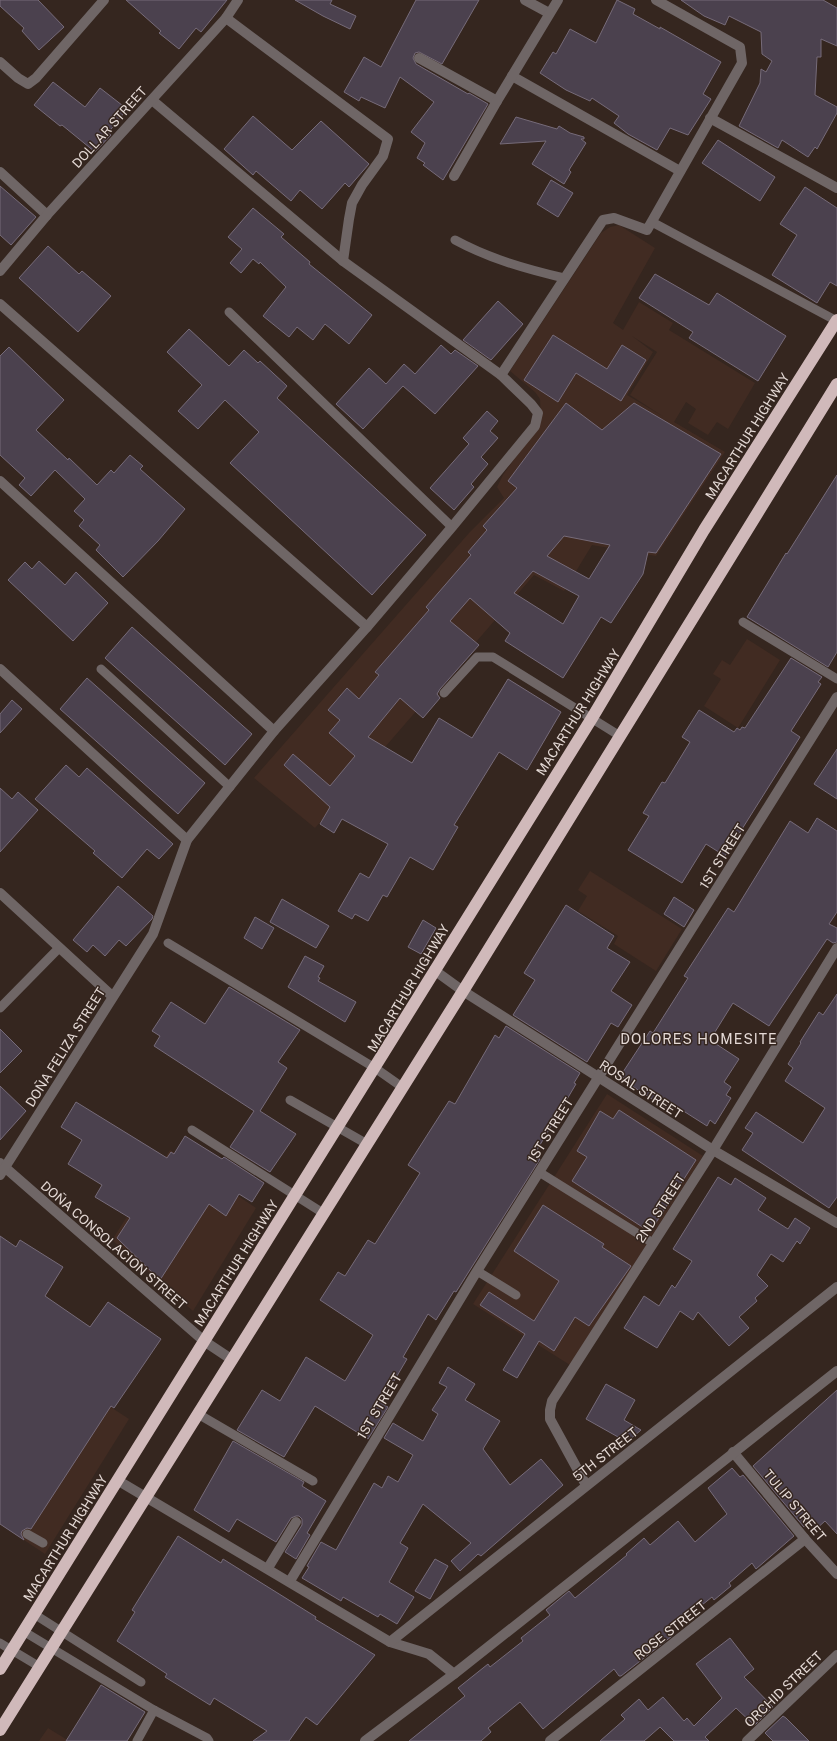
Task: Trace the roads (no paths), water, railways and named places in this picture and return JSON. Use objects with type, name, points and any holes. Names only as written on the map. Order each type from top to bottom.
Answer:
[{"type":"highway","name":"MACARTHUR HIGHWAY","points":[[0,1669],[592,718],[708,523],[837,320]]},
{"type":"highway","points":[[0,1730],[146,1498],[231,1359],[463,991],[837,384]]},
{"type":"street","points":[[0,62],[18,78],[28,84],[36,78],[104,0]]},
{"type":"street","name":"DOLLAR STREET","points":[[0,271],[47,215],[226,18],[238,0]]},
{"type":"street","points":[[524,0],[549,13]]},
{"type":"street","points":[[454,176],[558,0]]},
{"type":"street","points":[[152,100],[343,261],[501,375],[603,220],[614,218],[648,230],[742,63],[740,47],[656,0]]},
{"type":"street","points":[[226,18],[388,139],[383,156],[362,185],[352,203],[348,218],[343,261]]},
{"type":"street","points":[[419,58],[497,101]]},
{"type":"street","points":[[512,76],[680,171]]},
{"type":"street","points":[[710,118],[837,188]]},
{"type":"street","points":[[0,172],[47,215]]},
{"type":"street","points":[[0,304],[367,627]]},
{"type":"street","name":"DOÑA FELIZA STREET","points":[[2,1169],[153,934],[187,840],[274,731],[367,627],[535,426],[538,413],[531,404],[501,375]]},
{"type":"street","points":[[0,481],[274,731]]},
{"type":"street","points":[[0,669],[187,840]]},
{"type":"street","name":"1ST STREET","points":[[290,1581],[477,1271],[837,697]]},
{"type":"street","points":[[0,894],[112,996]]},
{"type":"street","name":"2ND STREET","points":[[586,1485],[550,1419],[551,1405],[713,1150],[837,948]]},
{"type":"street","name":"ROSAL STREET","points":[[434,970],[463,991],[713,1150],[837,1222]]},
{"type":"street","name":"DOÑA CONSOLACION STREET","points":[[2,1169],[204,1341],[231,1359]]},
{"type":"street","name":"5TH STREET","points":[[390,1642],[837,1287]]},
{"type":"street","points":[[365,1741],[454,1674],[837,1371]]},
{"type":"street","name":"TULIP STREET","points":[[733,1452],[805,1539],[837,1574]]},
{"type":"street","points":[[118,1480],[146,1498],[290,1581],[390,1642],[429,1654],[454,1674]]},
{"type":"street","points":[[268,1568],[296,1522]]},
{"type":"street","name":"ROSE STREET","points":[[550,1741],[805,1539]]},
{"type":"street","name":"ORCHID STREET","points":[[747,1741],[837,1656]]},
{"type":"lane","points":[[652,222],[837,320]]},
{"type":"lane","points":[[455,240],[502,261],[564,278]]},
{"type":"lane","points":[[229,312],[452,527]]},
{"type":"lane","points":[[743,622],[837,679]]},
{"type":"lane","points":[[444,693],[477,657],[493,657],[620,736]]},
{"type":"lane","points":[[101,669],[230,787]]},
{"type":"lane","points":[[168,943],[375,1068],[402,1087]]},
{"type":"lane","points":[[0,1008],[59,948]]},
{"type":"lane","points":[[290,1100],[367,1144]]},
{"type":"lane","points":[[192,1130],[296,1194],[323,1213]]},
{"type":"lane","points":[[539,1172],[653,1243]]},
{"type":"lane","points":[[477,1271],[516,1295]]},
{"type":"lane","points":[[198,1414],[313,1481]]},
{"type":"lane","points":[[27,1534],[43,1543]]},
{"type":"lane","points":[[34,1614],[141,1682]]},
{"type":"lane","points":[[23,1631],[154,1710],[207,1738],[209,1741]]},
{"type":"lane","points":[[0,1643],[40,1667]]},
{"type":"lane","points":[[138,1741],[154,1710]]},
{"type":"district","name":"DOLORES HOMESITE","points":[[699,1039]]}]
